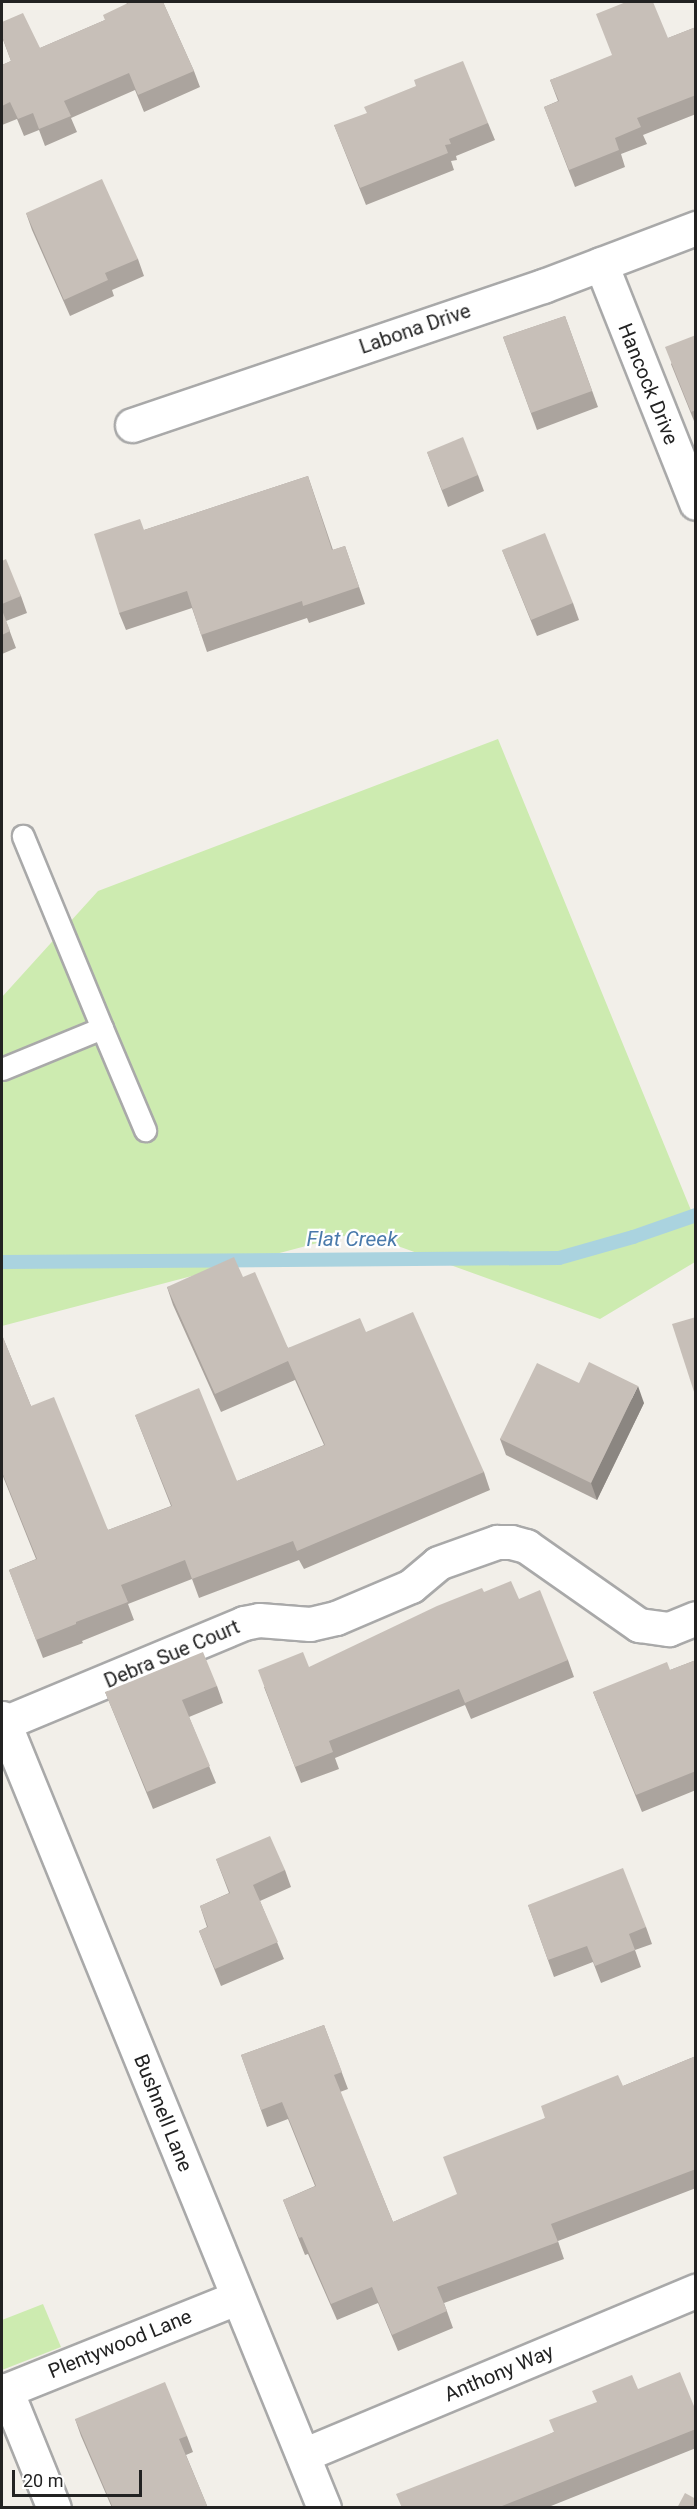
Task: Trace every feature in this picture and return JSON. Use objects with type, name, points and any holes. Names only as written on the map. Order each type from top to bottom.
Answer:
[{"type":"street","name":"Labona Drive","points":[[132,425],[601,264],[696,228]]},
{"type":"street","name":"Hancock Drive","points":[[601,264],[696,503]]},
{"type":"street","name":"Debra Sue Court","points":[[3,1721],[243,1623],[259,1620],[310,1624],[336,1618],[411,1586],[438,1563],[496,1542],[511,1542],[526,1546],[639,1625],[669,1629],[696,1618]]},
{"type":"street","name":"Bushnell Lane","points":[[3,1721],[324,2508]]},
{"type":"street","name":"Anthony Way","points":[[303,2455],[696,2291]]},
{"type":"street","name":"Plentywood Lane","points":[[4,2391],[238,2297]]},
{"type":"street","points":[[4,2391],[54,2508]]},
{"type":"lane","points":[[23,836],[145,1130]]},
{"type":"lane","points":[[2,1070],[102,1028]]},
{"type":"green space","points":[[498,739],[695,1220],[695,1262],[600,1319],[359,1232],[2,1326],[2,997],[98,891]]},
{"type":"green space","points":[[43,2304],[61,2347],[2,2370],[2,2320]]},
{"type":"building","points":[[127,2],[163,2],[194,71],[138,95],[129,73],[64,101],[71,116],[39,129],[33,113],[18,119],[10,102],[2,106],[2,65],[11,61],[2,36],[2,22],[23,13],[40,48],[105,20],[103,15]]},
{"type":"building","points":[[626,2],[653,2],[668,38],[696,27],[696,95],[637,118],[641,127],[615,138],[619,150],[569,170],[544,107],[559,101],[550,80],[612,55],[596,14]]},
{"type":"building","points":[[463,61],[488,123],[449,139],[451,144],[445,145],[448,153],[360,188],[334,125],[367,113],[364,107],[416,86],[414,80]]},
{"type":"building","points":[[102,179],[138,259],[105,273],[108,280],[64,300],[26,213]]},
{"type":"building","points":[[565,316],[592,391],[531,413],[503,337]]},
{"type":"building","points":[[696,335],[696,410],[691,412],[665,347]]},
{"type":"building","points":[[463,437],[478,475],[442,490],[427,452]]},
{"type":"building","points":[[308,476],[332,550],[345,546],[359,587],[303,606],[302,601],[201,635],[187,591],[119,613],[94,534],[140,519],[144,530]]},
{"type":"building","points":[[545,533],[573,603],[531,620],[502,550]]},
{"type":"building","points":[[6,559],[21,596],[2,604],[2,561]]},
{"type":"building","points":[[2,610],[10,631],[2,635]]},
{"type":"building","points":[[234,1257],[243,1277],[255,1272],[288,1348],[360,1318],[366,1332],[413,1312],[484,1472],[297,1551],[293,1541],[192,1579],[185,1560],[121,1585],[128,1602],[36,1640],[9,1570],[37,1559],[2,1472],[2,1335],[31,1406],[54,1397],[108,1530],[172,1506],[135,1415],[199,1388],[237,1481],[325,1445],[288,1361],[215,1394],[167,1287]]},
{"type":"building","points":[[696,1317],[696,1398],[672,1324]]},
{"type":"building","points":[[589,1362],[638,1386],[591,1483],[500,1439],[537,1363],[579,1383]]},
{"type":"building","points":[[511,1581],[519,1599],[540,1590],[568,1660],[465,1703],[459,1689],[329,1741],[333,1752],[295,1767],[258,1670],[303,1652],[309,1667],[437,1606],[482,1588],[484,1592]]},
{"type":"building","points":[[203,1652],[217,1686],[182,1700],[210,1766],[147,1792],[105,1692]]},
{"type":"building","points":[[696,1660],[696,1771],[636,1795],[593,1692],[667,1662],[670,1670]]},
{"type":"building","points":[[270,1836],[285,1870],[253,1885],[278,1942],[215,1969],[199,1931],[208,1927],[200,1906],[230,1893],[216,1859]]},
{"type":"building","points":[[623,1868],[646,1927],[629,1934],[635,1950],[595,1966],[587,1946],[548,1960],[528,1905]]},
{"type":"building","points":[[324,2025],[342,2072],[334,2075],[393,2222],[457,2194],[443,2157],[545,2118],[541,2106],[618,2075],[623,2086],[696,2056],[696,2169],[551,2224],[558,2242],[437,2287],[447,2311],[392,2335],[372,2287],[331,2304],[283,2200],[316,2186],[282,2102],[261,2110],[241,2055]]},
{"type":"building","points":[[680,2372],[696,2411],[696,2429],[502,2506],[503,2508],[402,2508],[396,2494],[554,2432],[549,2420],[597,2402],[592,2391],[632,2375],[638,2389]]},
{"type":"building","points":[[165,2382],[187,2436],[179,2439],[208,2508],[113,2508],[75,2419]]},
{"type":"building","points":[[685,2493],[696,2499],[696,2508],[677,2508]]},
{"type":"waterway","name":"Flat Creek","points":[[2,1262],[559,1258],[633,1237],[696,1215]]}]
